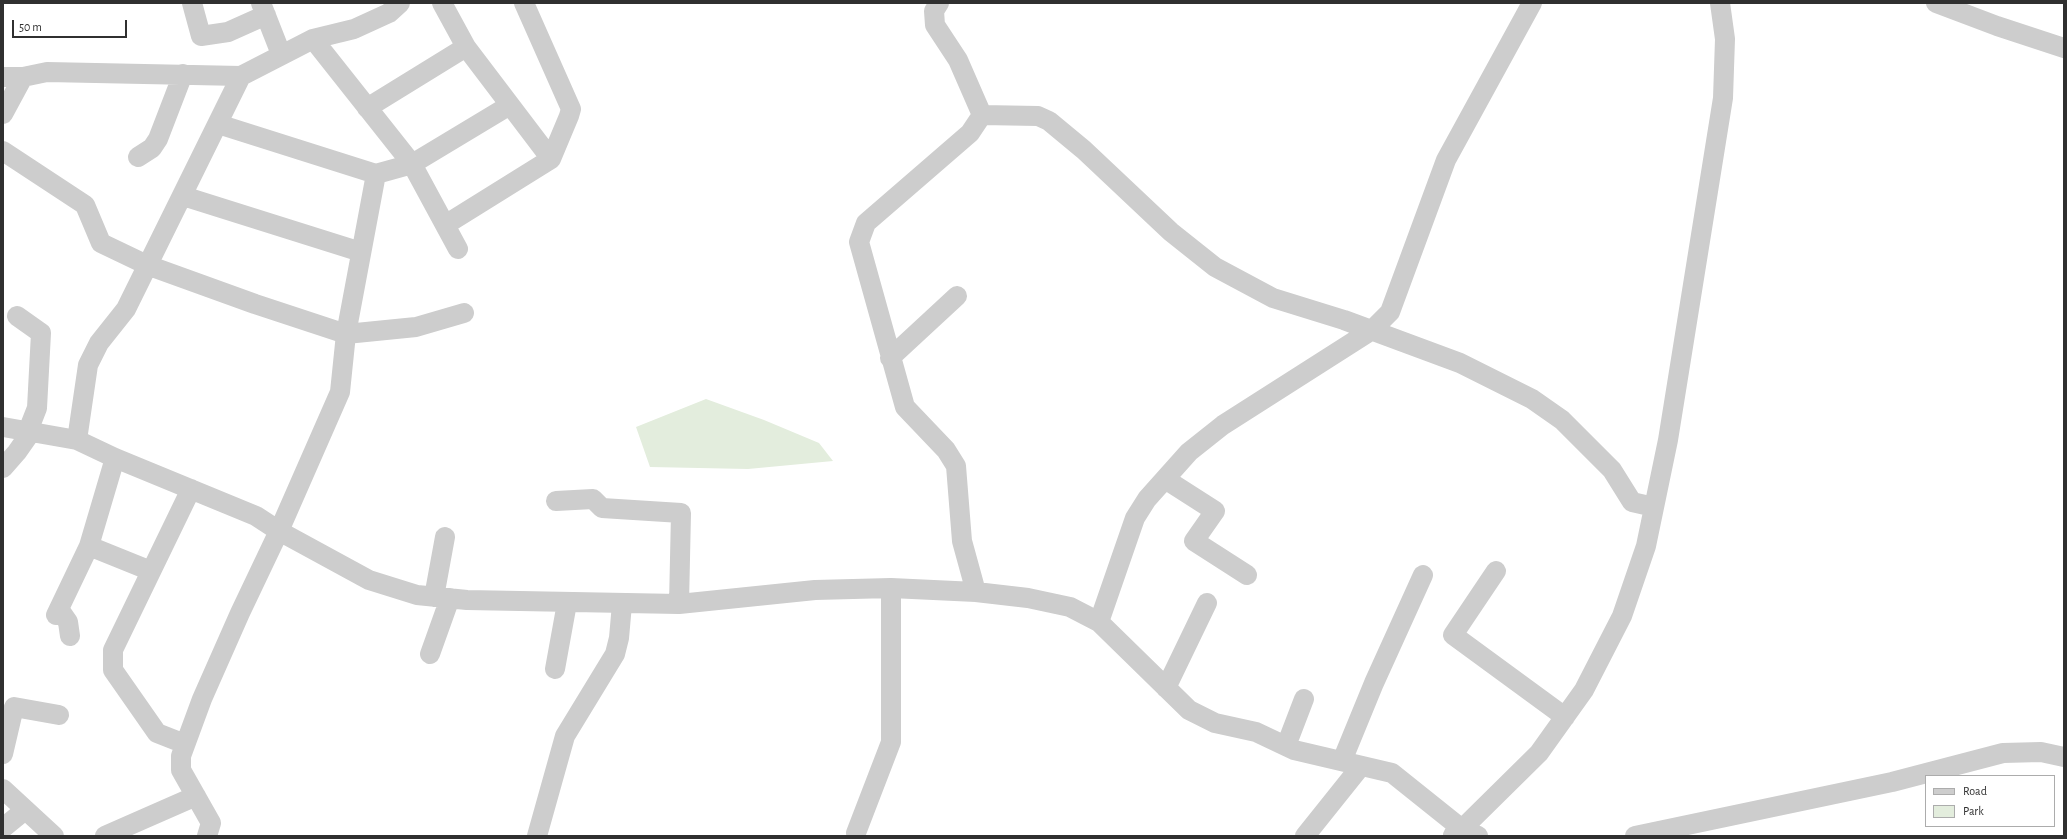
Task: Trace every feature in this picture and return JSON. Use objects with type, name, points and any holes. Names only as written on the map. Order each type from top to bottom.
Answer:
[{"type":"street","points":[[192,3],[201,36],[228,32],[264,9],[281,54]]},
{"type":"street","points":[[3,77],[23,77],[47,72],[241,76],[281,54],[313,40],[354,29],[389,13],[400,3]]},
{"type":"street","points":[[442,3],[466,47],[551,159]]},
{"type":"street","points":[[445,225],[551,159],[569,116],[570,109],[524,3]]},
{"type":"street","points":[[939,3],[934,11],[936,25],[958,60],[982,115]]},
{"type":"street","points":[[1099,622],[1135,518],[1165,478],[1189,452],[1223,424],[1372,330],[1390,312],[1446,160],[1532,3]]},
{"type":"street","points":[[3,427],[77,440],[114,458],[256,516],[279,531],[368,580],[417,595],[442,598],[567,603],[679,604],[815,590],[891,588],[976,592],[1028,598],[1070,606],[1099,622],[1189,710],[1215,723],[1256,732],[1294,750],[1392,773],[1464,834],[1539,753],[1584,690],[1622,616],[1646,546],[1668,440],[1723,98],[1725,39],[1720,3]]},
{"type":"street","points":[[1936,3],[1997,26],[2064,48]]},
{"type":"street","points":[[313,40],[412,164],[458,249]]},
{"type":"street","points":[[367,108],[466,47]]},
{"type":"street","points":[[138,157],[152,148],[158,139],[183,74]]},
{"type":"street","points":[[77,440],[88,365],[99,343],[126,309],[241,76]]},
{"type":"street","points":[[3,114],[23,77]]},
{"type":"street","points":[[218,124],[376,174],[412,164],[510,106]]},
{"type":"street","points":[[982,115],[1038,116],[1049,121],[1084,150],[1171,232],[1215,267],[1273,298],[1372,330],[1460,363],[1532,399],[1562,420],[1612,470],[1632,502],[1654,507]]},
{"type":"street","points":[[976,592],[962,541],[956,466],[946,450],[905,407],[858,242],[866,223],[970,133],[982,115]]},
{"type":"street","points":[[3,151],[85,205],[101,242],[147,265],[346,334],[416,327],[464,314]]},
{"type":"street","points":[[208,836],[211,823],[181,770],[181,756],[236,620],[279,531],[340,392],[346,334],[376,174]]},
{"type":"street","points":[[183,196],[361,252]]},
{"type":"street","points":[[890,358],[957,296]]},
{"type":"street","points":[[3,468],[18,452],[29,432],[37,408],[41,333],[17,316]]},
{"type":"street","points":[[70,636],[68,622],[57,612],[89,546],[114,458]]},
{"type":"street","points":[[1165,478],[1215,511],[1194,541],[1247,575]]},
{"type":"street","points":[[185,744],[157,733],[113,670],[113,650],[190,489]]},
{"type":"street","points":[[556,501],[593,499],[602,508],[680,513],[679,604]]},
{"type":"street","points":[[430,654],[442,598],[444,537]]},
{"type":"street","points":[[89,546],[151,571]]},
{"type":"street","points":[[1496,571],[1453,635],[1565,717]]},
{"type":"street","points":[[1342,761],[1374,683],[1423,575]]},
{"type":"street","points":[[856,833],[891,742],[891,588]]},
{"type":"street","points":[[554,669],[567,603]]},
{"type":"street","points":[[1166,688],[1207,603]]},
{"type":"street","points":[[536,836],[565,736],[615,654],[619,638],[622,604]]},
{"type":"street","points":[[1286,746],[1304,699]]},
{"type":"street","points":[[3,754],[14,707],[59,715]]},
{"type":"street","points":[[1635,836],[1892,782],[2003,753],[2041,752],[2064,757]]},
{"type":"street","points":[[1305,836],[1362,766]]},
{"type":"street","points":[[3,789],[54,836]]},
{"type":"street","points":[[105,836],[196,796]]},
{"type":"street","points":[[3,828],[25,810]]},
{"type":"green space","points":[[706,399],[764,420],[819,443],[833,461],[748,469],[650,467],[636,427]]}]
